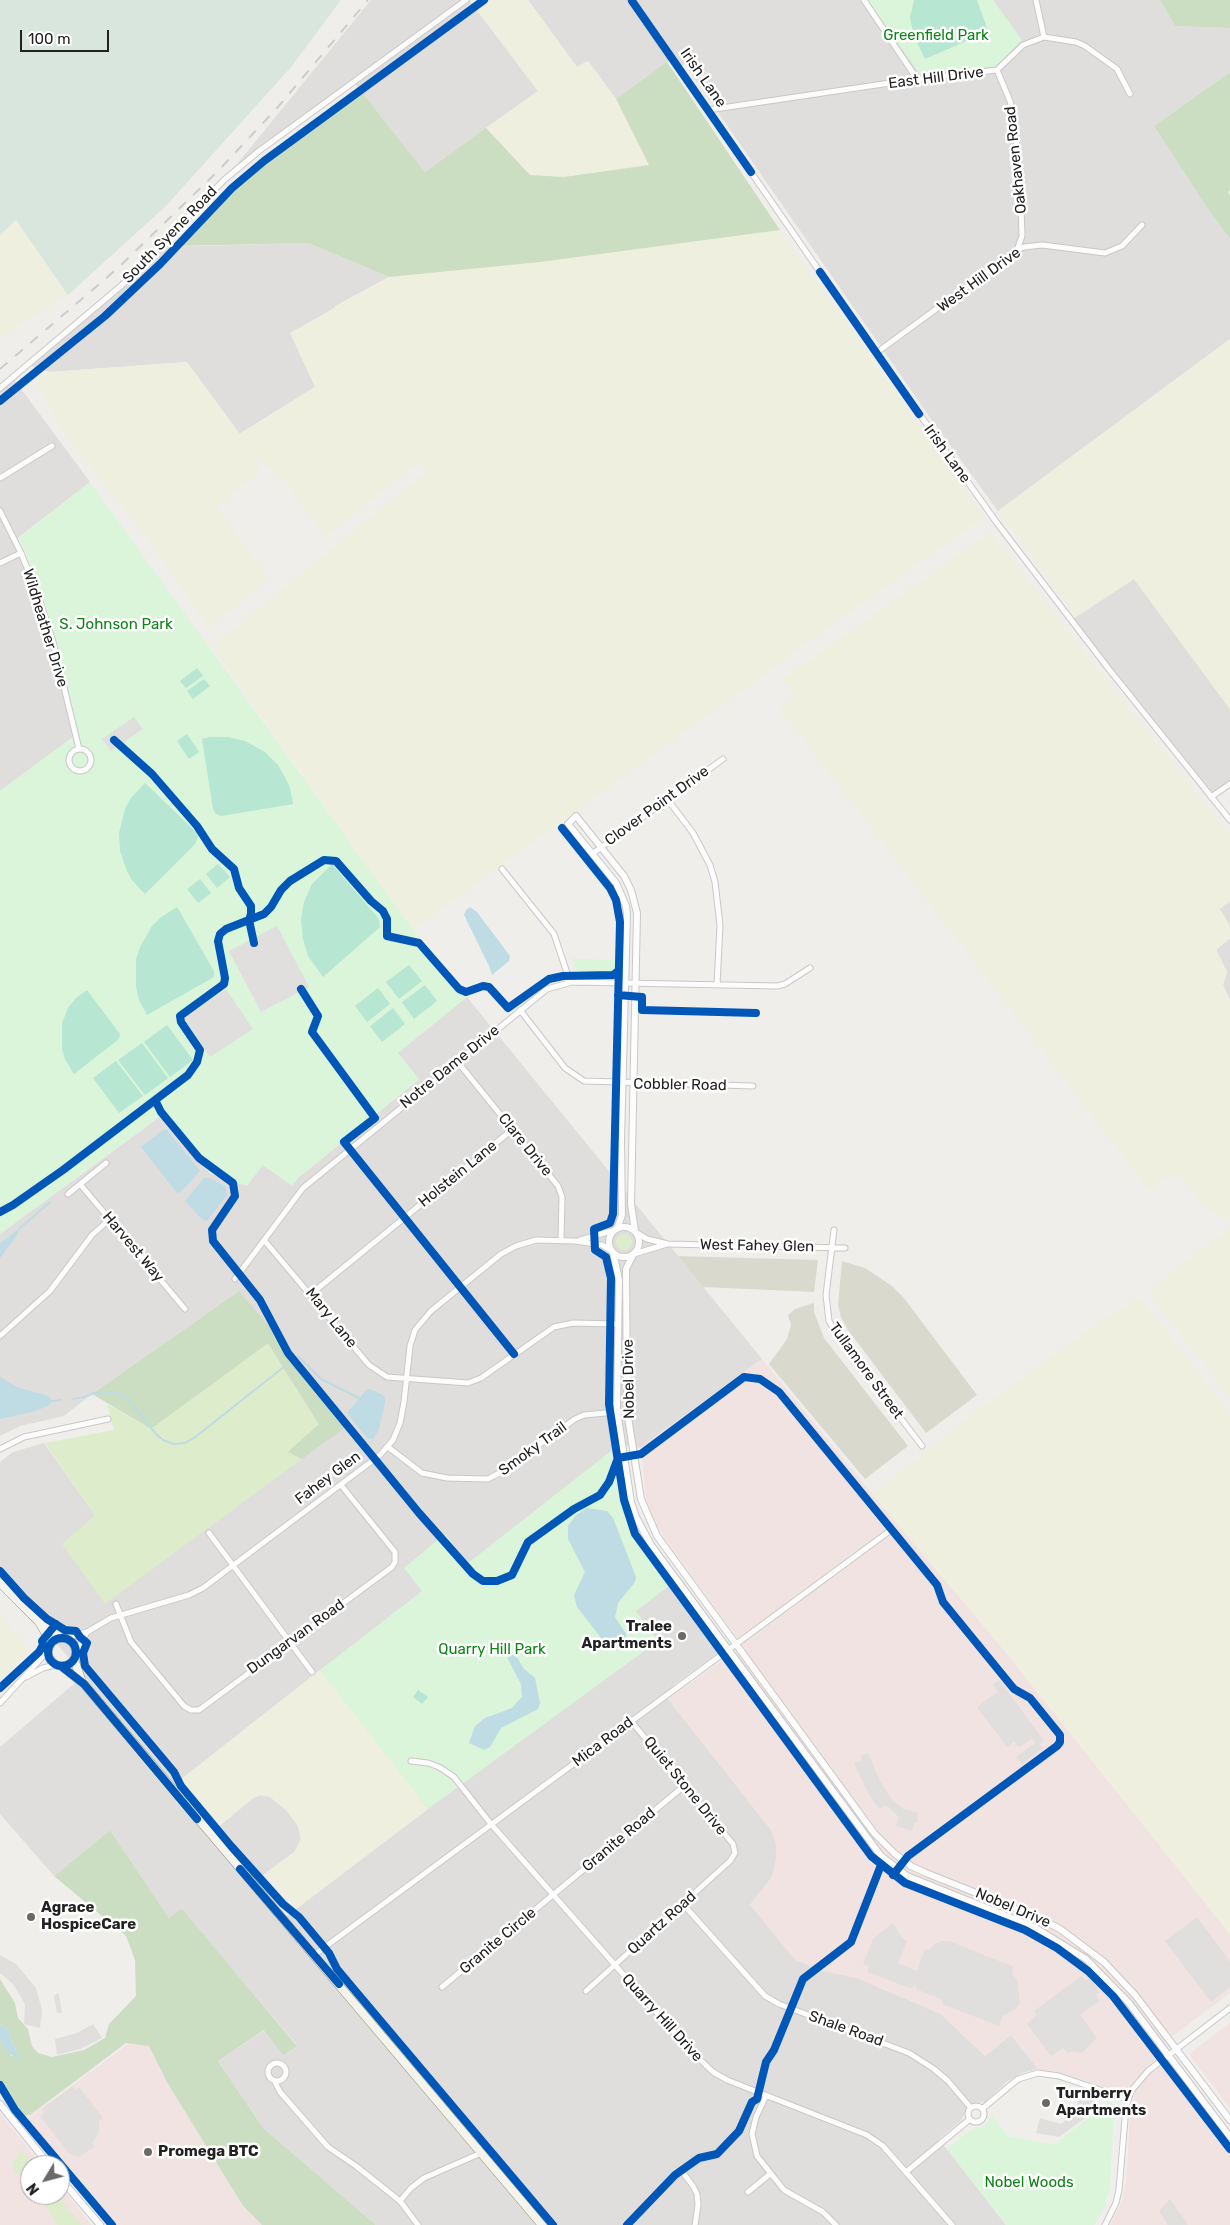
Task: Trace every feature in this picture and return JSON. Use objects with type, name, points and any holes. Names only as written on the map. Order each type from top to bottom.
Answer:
[{"type":"main road","points":[[0,1583],[38,1622],[46,1634],[50,1660],[82,1682],[542,2225]]},
{"type":"main road","points":[[38,1622],[46,1625],[75,1646],[75,1656],[82,1682]]},
{"type":"main road","points":[[48,1650],[53,1640],[63,1638]]},
{"type":"main road","points":[[58,1665],[69,1664],[75,1656]]},
{"type":"street","name":"South Syene Road","points":[[0,388],[122,285],[224,180],[259,151],[466,0]]},
{"type":"street","name":"Irish Lane","points":[[632,0],[876,353],[1022,557],[1230,820]]},
{"type":"street","points":[[864,0],[918,78]]},
{"type":"street","points":[[1036,0],[1044,37],[1076,42],[1085,46],[1117,68],[1130,94]]},
{"type":"street","name":"East Hill Drive","points":[[708,110],[918,78],[998,70],[1023,45],[1044,37]]},
{"type":"street","name":"Oakhaven Road","points":[[998,70],[1010,101],[1015,128],[1020,178],[1022,236],[1017,250]]},
{"type":"street","name":"West Hill Drive","points":[[876,353],[1017,250],[1024,247],[1042,245],[1105,253],[1122,246],[1142,225]]},
{"type":"street","points":[[0,478],[52,446]]},
{"type":"street","name":"Wildheather Drive","points":[[0,511],[21,553],[47,622],[79,749]]},
{"type":"street","points":[[0,563],[21,553]]},
{"type":"street","name":"Wildheather Drive","points":[[79,749],[86,750],[91,759],[88,768],[81,770],[74,768],[70,762],[72,752],[79,749]]},
{"type":"street","name":"Clover Point Drive","points":[[592,854],[723,759]]},
{"type":"street","points":[[1212,797],[1230,784]]},
{"type":"street","points":[[668,800],[697,841],[710,865],[715,882],[720,924],[717,985]]},
{"type":"street","name":"Nobel Drive","points":[[1230,2120],[1128,1986],[1104,1962],[1067,1934],[1036,1916],[911,1866],[894,1853],[874,1832],[655,1532],[641,1499],[627,1411],[626,1270],[639,1245],[630,1204],[637,913],[631,890],[624,876],[576,816],[568,824],[616,883],[626,906],[627,915],[621,1140],[622,1215],[616,1230],[610,1238],[619,1280],[616,1411],[631,1502],[646,1537],[881,1856],[907,1876],[1034,1927],[1080,1955],[1129,2003],[1230,2137]]},
{"type":"street","points":[[502,869],[554,934],[567,973],[568,982]]},
{"type":"street","points":[[627,915],[637,913]]},
{"type":"street","name":"Notre Dame Drive","points":[[235,1279],[302,1188],[545,991],[568,982],[777,986],[785,984],[810,968]]},
{"type":"street","name":"Cobbler Road","points":[[520,1010],[570,1073],[588,1082],[753,1086]]},
{"type":"street","name":"Clare Drive","points":[[457,1061],[553,1178],[560,1191],[562,1207],[561,1241]]},
{"type":"street","name":"Holstein Lane","points":[[311,1294],[513,1129]]},
{"type":"street","points":[[621,1140],[632,1141]]},
{"type":"street","points":[[68,1194],[106,1163]]},
{"type":"street","name":"Harvest Way","points":[[80,1184],[185,1309]]},
{"type":"street","points":[[0,1336],[50,1291],[92,1235],[110,1219]]},
{"type":"street","name":"Fahey Glen","points":[[574,1241],[628,1228],[647,1239],[668,1244]]},
{"type":"street","name":"Tullamore Street","points":[[834,1230],[826,1295],[829,1321],[842,1341],[922,1446]]},
{"type":"street","name":"Mary Lane","points":[[264,1240],[369,1365],[387,1377],[461,1383],[475,1381],[554,1327],[573,1324],[617,1324]]},
{"type":"street","name":"Fahey Glen","points":[[63,1638],[87,1632],[98,1624],[120,1615],[189,1595],[203,1588],[341,1485],[388,1447],[397,1431],[403,1412],[411,1340],[422,1318],[501,1254],[528,1241],[574,1241],[602,1245],[625,1257],[668,1244]]},
{"type":"street","name":"West Fahey Glen","points":[[668,1244],[845,1248]]},
{"type":"street","name":"Smoky Trail","points":[[388,1447],[422,1473],[447,1478],[488,1479],[503,1471],[575,1419],[616,1411],[627,1411]]},
{"type":"street","points":[[0,1449],[24,1437],[108,1419]]},
{"type":"street","name":"Dungarvan Road","points":[[120,1615],[131,1642],[184,1706],[191,1710],[199,1710],[290,1641],[392,1568],[397,1558],[389,1542],[341,1485]]},
{"type":"street","name":"Mica Road","points":[[314,1955],[892,1530]]},
{"type":"street","points":[[646,1537],[655,1532]]},
{"type":"street","points":[[209,1533],[312,1672]]},
{"type":"street","points":[[116,1604],[120,1615]]},
{"type":"street","points":[[75,1656],[87,1632]]},
{"type":"street","points":[[0,1703],[26,1677],[48,1650]]},
{"type":"street","points":[[26,1677],[43,1668],[58,1665]]},
{"type":"street","points":[[779,1718],[787,1713]]},
{"type":"street","name":"Quiet Stone Drive","points":[[631,1721],[733,1844],[735,1853]]},
{"type":"street","name":"Quarry Hill Drive","points":[[411,1761],[428,1763],[439,1767],[454,1777],[491,1824],[688,2048],[713,2072],[727,2080],[766,2096],[867,2135],[883,2146],[952,2225]]},
{"type":"street","name":"Granite Road","points":[[554,1895],[684,1786]]},
{"type":"street","name":"Quartz Road","points":[[586,1991],[730,1861],[735,1853]]},
{"type":"street","name":"Granite Circle","points":[[442,1987],[554,1895]]},
{"type":"street","name":"Shale Road","points":[[683,1904],[765,1996],[779,2004],[909,2053],[948,2080],[971,2108]]},
{"type":"street","points":[[1105,2225],[1116,2203],[1119,2190],[1127,2099],[1140,2078],[1230,2008]]},
{"type":"street","points":[[982,2109],[1018,2079],[1038,2073],[1059,2076],[1127,2099]]},
{"type":"street","points":[[275,2082],[280,2092],[328,2147],[356,2166],[400,2201],[418,2225]]},
{"type":"street","points":[[766,2096],[756,2117],[752,2134],[757,2156],[770,2174],[790,2194],[822,2212],[836,2225]]},
{"type":"street","points":[[0,2104],[41,2155]]},
{"type":"street","points":[[976,2106],[982,2109],[984,2114],[980,2121],[974,2122],[970,2119],[968,2114],[971,2108],[976,2106]]},
{"type":"street","points":[[906,2172],[970,2119]]},
{"type":"street","points":[[400,2201],[411,2188],[431,2174],[481,2153]]},
{"type":"street","points":[[681,2170],[697,2194],[698,2205],[694,2225]]},
{"type":"street","points":[[748,2192],[770,2174]]},
{"type":"street","points":[[70,2190],[100,2225]]},
{"type":"shaded area","points":[[0,0],[341,0],[292,66],[166,206],[68,295],[16,220],[0,235]]},
{"type":"shaded area","points":[[371,0],[469,0],[538,91],[425,172],[353,82],[224,180]]},
{"type":"shaded area","points":[[528,0],[1160,0],[1175,26],[1230,28],[1230,72],[1154,126],[1207,208],[1230,239],[1230,339],[998,511],[929,416],[685,65],[697,56],[679,68],[672,59],[616,99],[588,61],[577,67]]},
{"type":"shaded area","points":[[308,243],[389,277],[335,306],[315,387],[239,434],[187,362],[50,372],[29,365],[97,308],[160,247]]},
{"type":"shaded area","points":[[13,378],[90,482],[15,540],[38,595],[75,736],[0,791],[0,388]]},
{"type":"shaded area","points":[[1134,579],[1230,709],[1230,784],[1211,797],[1071,620]]},
{"type":"shaded area","points":[[134,717],[143,729],[111,751],[102,739]]},
{"type":"shaded area","points":[[1230,901],[1230,928],[1219,909]]},
{"type":"shaded area","points":[[277,926],[309,987],[261,1012],[229,951]]},
{"type":"shaded area","points":[[1230,938],[1230,1000],[1223,985],[1227,972],[1216,950]]},
{"type":"shaded area","points":[[226,989],[253,1029],[210,1057],[184,1018]]},
{"type":"shaded area","points":[[467,997],[762,1359],[641,1447],[637,1448],[621,1444],[611,1451],[623,1507],[629,1526],[640,1548],[718,1653],[675,1684],[668,1699],[772,1831],[776,1844],[776,1860],[772,1877],[750,1905],[820,1970],[857,1978],[941,2014],[985,2056],[1011,2035],[1038,2069],[1022,2073],[1008,2081],[985,2102],[974,2103],[966,2110],[961,2121],[939,2139],[1006,2225],[376,2225],[263,2128],[218,2061],[265,2030],[297,2045],[182,1910],[169,1918],[110,1830],[54,1876],[0,1814],[0,1747],[76,1682],[210,1834],[253,1798],[261,1795],[270,1797],[286,1810],[298,1826],[301,1839],[295,1852],[252,1883],[283,1919],[428,1809],[320,1670],[175,1784],[56,1643],[0,1569],[0,1462],[13,1452],[44,1443],[95,1515],[105,1604],[239,1291],[92,1394],[64,1416],[20,1426],[0,1436],[0,1234],[161,1116],[211,1174],[263,1165],[292,1185],[298,1178],[419,1079],[397,1053]]},
{"type":"shaded area","points":[[678,1256],[818,1260],[814,1292],[703,1287]]},
{"type":"shaded area","points":[[842,1261],[865,1268],[892,1286],[904,1298],[977,1395],[926,1433],[848,1330],[841,1317],[838,1305]]},
{"type":"shaded area","points":[[814,1303],[814,1312],[824,1338],[908,1446],[865,1479],[769,1364],[787,1339],[791,1325],[788,1315],[795,1309]]},
{"type":"shaded area","points":[[762,1359],[873,1495],[1004,1650],[1230,1934],[1230,1993],[1153,2051],[1230,2153],[1230,2225],[1110,2225],[1122,2201],[1126,2183],[1130,2114],[1133,2097],[1063,2073],[1038,2069],[1011,2035],[985,2056],[941,2014],[857,1978],[820,1970],[795,1960],[750,1905],[772,1877],[776,1860],[776,1844],[772,1831],[668,1699],[723,1660],[730,1659],[745,1648],[666,1541],[653,1519],[646,1498],[641,1447]]},
{"type":"shaded area","points":[[999,1680],[1044,1741],[1040,1744],[1043,1748],[1022,1764],[1016,1757],[1035,1743],[1032,1738],[1019,1747],[1014,1741],[1007,1747],[977,1707],[998,1692],[993,1684]]},
{"type":"shaded area","points":[[868,1753],[880,1781],[892,1800],[904,1809],[918,1813],[917,1823],[914,1823],[912,1831],[896,1826],[899,1817],[886,1805],[879,1809],[868,1793],[854,1763],[862,1760],[861,1756]]},
{"type":"shaded area","points":[[1197,1917],[1230,1962],[1230,1987],[1211,2002],[1165,1941]]},
{"type":"shaded area","points":[[893,1923],[903,1939],[907,1941],[898,1963],[917,1971],[925,1949],[930,1950],[934,1944],[941,1941],[949,1941],[1014,1967],[1012,1974],[1017,1979],[1020,2003],[1015,2010],[1003,2016],[999,2026],[942,2004],[943,2000],[918,1990],[914,1985],[912,1989],[867,1972],[869,1966],[863,1964],[873,1939]]},
{"type":"shaded area","points":[[0,1955],[16,1964],[36,1988],[42,2010],[40,2028],[24,2024],[25,2004],[13,1984],[0,1973]]},
{"type":"shaded area","points":[[1081,1976],[1086,1981],[1089,1978],[1100,1992],[1096,1995],[1099,2001],[1080,2015],[1097,2038],[1082,2053],[1072,2051],[1068,2053],[1063,2048],[1051,2056],[1027,2024],[1037,2015],[1034,2011]]},
{"type":"shaded area","points":[[58,1993],[62,2013],[57,2013],[54,1996]]},
{"type":"shaded area","points":[[1230,2023],[1230,2108],[1189,2054]]},
{"type":"shaded area","points":[[93,2024],[102,2038],[80,2049],[57,2055],[55,2039],[77,2033]]},
{"type":"shaded area","points":[[143,2033],[242,2206],[262,2225],[108,2225],[70,2180],[70,2155],[50,2155],[22,2122]]},
{"type":"shaded area","points":[[73,2086],[76,2090],[79,2087],[103,2118],[99,2121],[99,2133],[92,2143],[95,2146],[79,2157],[69,2153],[40,2116],[44,2113],[42,2109]]},
{"type":"shaded area","points":[[1080,2095],[1095,2100],[1089,2115],[1059,2137],[1036,2133],[1040,2118],[1061,2124],[1078,2110],[1076,2108]]},
{"type":"shaded area","points":[[0,2113],[34,2155],[20,2155],[20,2205],[70,2205],[70,2198],[92,2225],[0,2225]]},
{"type":"shaded area","points":[[1170,2199],[1188,2225],[1168,2225],[1159,2211]]},
{"type":"green space","points":[[484,0],[528,0],[577,67],[588,61],[616,99],[650,165],[564,177],[530,175],[486,128],[538,91],[475,7]]},
{"type":"green space","name":"Greenfield Park","points":[[867,0],[993,0],[1022,40],[995,67],[919,73]]},
{"type":"green space","points":[[914,0],[977,0],[987,28],[985,33],[925,59],[914,36],[910,18]]},
{"type":"green space","points":[[1160,0],[1230,0],[1230,28],[1175,26]]},
{"type":"green space","points":[[667,62],[780,230],[540,262],[389,277],[308,243],[175,246],[246,176],[360,90],[425,172],[486,128],[530,175],[564,177],[649,165],[616,99]]},
{"type":"green space","points":[[1230,72],[1230,190],[1228,192],[1230,195],[1230,239],[1207,208],[1154,126]]},
{"type":"green space","points":[[16,219],[68,295],[0,337],[0,235]]},
{"type":"green space","points":[[780,230],[984,517],[839,620],[413,930],[212,647],[427,471],[418,462],[325,538],[285,481],[252,455],[261,472],[217,506],[269,579],[208,628],[150,542],[60,428],[35,382],[50,372],[187,362],[240,434],[315,387],[290,333],[389,277],[540,262]]},
{"type":"green space","points":[[1230,339],[1230,709],[1134,579],[1076,617],[998,511]]},
{"type":"green space","name":"S. Johnson Park","points":[[90,482],[413,930],[467,997],[398,1053],[419,1079],[298,1178],[292,1186],[263,1165],[247,1186],[211,1174],[160,1116],[0,1234],[0,791],[78,733],[51,622],[37,579],[19,538]]},
{"type":"green space","points":[[990,532],[1230,836],[1230,901],[1220,909],[1229,924],[1230,938],[1216,950],[1227,972],[1223,985],[1230,1000],[1230,1216],[1224,1220],[1205,1207],[1180,1176],[1170,1176],[1149,1190],[779,708],[795,696],[783,679]]},
{"type":"green space","points":[[197,668],[203,676],[186,688],[180,681]]},
{"type":"green space","points":[[204,679],[210,686],[193,699],[187,691]]},
{"type":"green space","points":[[187,734],[199,752],[189,759],[177,741]]},
{"type":"green space","points":[[228,737],[245,741],[265,752],[278,765],[285,777],[290,788],[293,804],[221,816],[216,814],[213,809],[202,739]]},
{"type":"green space","points":[[145,783],[196,832],[198,837],[195,844],[145,894],[132,880],[127,871],[120,851],[119,833],[125,809],[131,798]]},
{"type":"green space","points":[[218,864],[230,877],[217,888],[206,874]]},
{"type":"green space","points":[[332,864],[379,919],[380,927],[323,977],[308,956],[303,939],[301,920],[304,902],[312,884]]},
{"type":"green space","points":[[200,879],[211,893],[198,903],[187,889]]},
{"type":"green space","points":[[177,907],[214,971],[214,977],[147,1015],[139,1000],[136,987],[136,960],[140,947],[152,926],[160,918]]},
{"type":"green space","points":[[572,959],[617,960],[617,970],[613,973],[579,973]]},
{"type":"green space","points":[[409,965],[422,981],[399,999],[386,982]]},
{"type":"green space","points":[[425,985],[437,1001],[414,1019],[402,1002]]},
{"type":"green space","points":[[378,988],[390,1004],[367,1022],[355,1006]]},
{"type":"green space","points":[[87,990],[120,1034],[119,1039],[74,1074],[65,1059],[62,1049],[62,1023],[68,1008],[76,998]]},
{"type":"green space","points":[[393,1008],[405,1024],[382,1042],[370,1026]]},
{"type":"green space","points":[[167,1025],[193,1060],[170,1077],[144,1042]]},
{"type":"green space","points":[[142,1043],[168,1078],[145,1095],[118,1060]]},
{"type":"green space","points":[[116,1061],[143,1096],[119,1113],[93,1078]]},
{"type":"green space","points":[[1230,1228],[1230,1398],[1149,1293],[1176,1268]]},
{"type":"green space","points":[[621,1234],[627,1234],[632,1239],[630,1248],[621,1250],[616,1245],[616,1239]]},
{"type":"green space","points":[[239,1291],[351,1423],[302,1459],[288,1452],[319,1424],[268,1343],[151,1429],[92,1394]]},
{"type":"green space","points":[[1140,1298],[1230,1413],[1230,1934],[1004,1650],[873,1495],[963,1421],[1110,1314]]},
{"type":"green space","points":[[268,1343],[319,1425],[288,1452],[302,1459],[105,1604],[62,1544],[95,1515],[45,1443],[114,1430],[107,1404],[151,1429]]},
{"type":"green space","name":"Quarry Hill Park","points":[[611,1451],[629,1526],[640,1548],[669,1586],[636,1611],[658,1641],[428,1809],[320,1670],[422,1591],[404,1568],[445,1534],[468,1563]]},
{"type":"green space","points":[[0,1612],[30,1651],[0,1680]]},
{"type":"green space","points":[[320,1670],[428,1809],[297,1908],[267,1872],[294,1852],[301,1839],[298,1826],[286,1810],[270,1797],[261,1795],[253,1798],[227,1820],[215,1820],[204,1811],[179,1781]]},
{"type":"green space","points":[[418,1690],[428,1697],[422,1704],[413,1697]]},
{"type":"green space","points":[[110,1830],[169,1918],[182,1909],[297,2046],[283,2055],[264,2030],[218,2061],[263,2128],[376,2225],[262,2225],[243,2206],[167,2082],[149,2046],[126,2043],[30,2115],[24,2116],[0,2080],[0,2040],[11,2056],[18,2054],[9,2031],[3,2025],[0,2026],[0,1979],[15,2003],[18,2018],[28,2029],[32,2046],[38,2053],[52,2057],[84,2050],[105,2038],[109,2024],[136,1996],[135,1960],[126,1936],[54,1876]]},
{"type":"green space","name":"Nobel Woods","points":[[1108,2102],[1113,2104],[1114,2109],[1110,2187],[1104,2209],[1094,2225],[1006,2225],[947,2149],[969,2131],[983,2127],[992,2115],[1008,2136],[1054,2145]]},
{"type":"green space","points":[[21,2150],[25,2155],[20,2155],[20,2175],[13,2170],[14,2160]]},
{"type":"green space","points":[[45,2205],[65,2205],[81,2225],[57,2225]]},
{"type":"water","points":[[470,907],[477,912],[510,956],[509,961],[492,975],[464,915]]},
{"type":"water","points":[[163,1130],[167,1130],[200,1171],[181,1192],[177,1193],[141,1147]]},
{"type":"water","points":[[204,1178],[209,1178],[225,1186],[227,1195],[207,1221],[203,1220],[185,1201]]},
{"type":"water","points":[[20,1228],[17,1235],[0,1258],[0,1243]]},
{"type":"water","points":[[0,1377],[19,1388],[46,1395],[52,1401],[48,1406],[32,1412],[0,1419]]},
{"type":"water","points":[[370,1389],[383,1395],[385,1398],[379,1430],[373,1439],[368,1439],[349,1416],[348,1412],[366,1390]]},
{"type":"water","points":[[587,1508],[607,1511],[613,1518],[636,1577],[635,1582],[618,1603],[615,1617],[626,1634],[627,1641],[618,1648],[609,1648],[577,1607],[574,1595],[585,1572],[568,1539],[568,1526],[576,1515]]},
{"type":"water","points":[[508,1653],[516,1656],[524,1669],[535,1678],[540,1703],[538,1709],[501,1728],[490,1747],[484,1750],[469,1743],[475,1726],[485,1718],[512,1708],[522,1697],[521,1684],[508,1659]]},
{"type":"water","points":[[3,2025],[9,2031],[19,2056],[18,2058],[9,2054],[0,2040],[0,2026]]},
{"type":"waterway","points":[[20,1228],[50,1202]]},
{"type":"waterway","points":[[295,1357],[299,1357],[321,1379],[359,1398]]},
{"type":"waterway","points":[[73,1399],[97,1392],[116,1392],[127,1398],[163,1440],[174,1444],[185,1443],[194,1438],[285,1366]]},
{"type":"waterway","points":[[52,1401],[61,1400]]},
{"type":"railway","points":[[0,369],[119,267],[218,171],[278,107],[368,0]]},
{"type":"cycle path","points":[[0,401],[105,316],[160,264],[232,188],[264,161],[484,0]]},
{"type":"cycle path","points":[[632,1],[751,172]]},
{"type":"cycle path","points":[[820,272],[919,414]]},
{"type":"cycle path","points":[[114,740],[152,774],[197,826],[212,849],[234,869],[239,888],[251,906],[249,920],[254,943]]},
{"type":"cycle path","points":[[562,828],[610,888],[616,900],[620,922],[613,1214],[610,1223],[594,1229],[595,1250],[606,1257],[611,1278],[609,1404],[624,1500],[635,1534],[871,1856],[905,1883],[1025,1930],[1057,1948],[1088,1971],[1113,1996],[1230,2149]]},
{"type":"cycle path","points":[[0,1212],[63,1170],[188,1075],[197,1062],[200,1050],[181,1022],[180,1016],[224,984],[225,978],[218,941],[220,934],[226,929],[264,914],[290,881],[324,860],[336,861],[371,901],[383,911],[387,919],[387,936],[419,943],[459,989],[466,992],[483,986],[489,987],[508,1008],[549,979],[563,976],[613,975],[618,971]]},
{"type":"cycle path","points":[[301,989],[318,1016],[312,1032],[375,1118],[344,1142],[514,1354]]},
{"type":"cycle path","points":[[618,995],[642,997],[642,1010],[756,1013]]},
{"type":"cycle path","points":[[155,1100],[161,1112],[199,1158],[233,1183],[235,1196],[212,1230],[213,1241],[260,1300],[288,1353],[419,1513],[473,1574],[483,1581],[497,1581],[512,1575],[528,1542],[574,1509],[600,1495],[609,1482],[618,1458],[641,1454],[744,1377],[760,1379],[779,1392],[937,1585],[943,1602],[1014,1689],[1030,1698],[1060,1735],[1060,1742],[1057,1746],[908,1856],[893,1875]]},
{"type":"cycle path","points":[[0,1571],[24,1598],[47,1619],[65,1630],[76,1631],[87,1643],[83,1653],[85,1666],[174,1772],[181,1786],[283,1904],[299,1917],[329,1953],[337,1969],[553,2225]]},
{"type":"cycle path","points":[[0,1688],[39,1652],[43,1645],[42,1641],[56,1624]]},
{"type":"cycle path","points":[[62,1638],[72,1642],[76,1652],[72,1662],[62,1666],[52,1662],[48,1652],[52,1642],[62,1638]]},
{"type":"cycle path","points":[[61,1666],[84,1684],[197,1819]]},
{"type":"cycle path","points":[[627,2225],[675,2175],[699,2158],[717,2154],[739,2131],[752,2102],[757,2099],[766,2062],[774,2050],[803,1979],[851,1942],[881,1865]]},
{"type":"cycle path","points":[[240,1869],[339,1984]]},
{"type":"cycle path","points":[[0,2085],[15,2110],[112,2225]]},
{"type":"place","name":"Tralee Apartments","points":[[682,1636]]},
{"type":"place","name":"Agrace HospiceCare","points":[[31,1917]]},
{"type":"place","name":"Turnberry Apartments","points":[[1046,2103]]},
{"type":"place","name":"Promega BTC","points":[[148,2152]]}]
